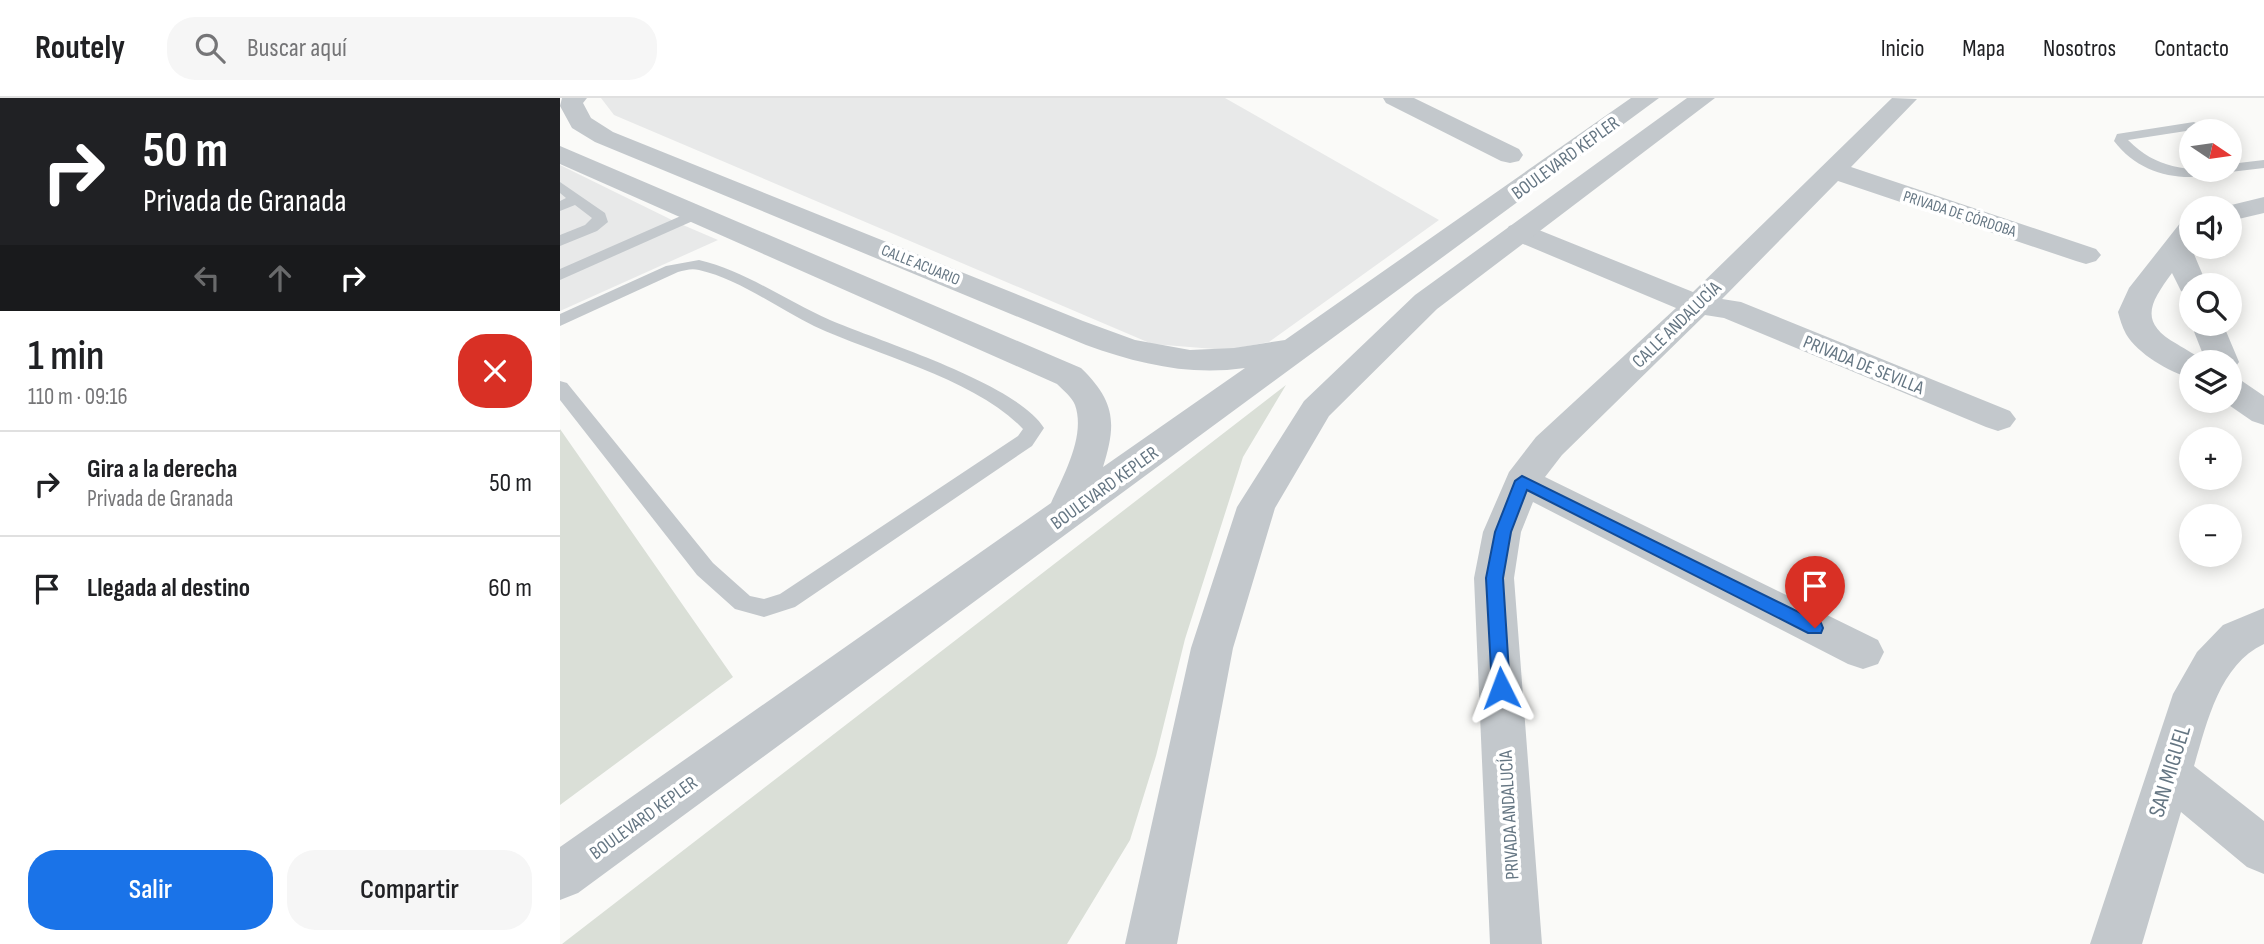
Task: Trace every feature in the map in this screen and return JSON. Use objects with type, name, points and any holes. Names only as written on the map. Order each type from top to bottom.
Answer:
[{"type":"street","name":"CALLE ACUARIO","points":[[575,98],[571,103],[581,123],[604,137],[1083,332],[1151,355],[1205,361],[1298,348]]},
{"type":"street","points":[[1395,98],[1440,110],[1510,155]]},
{"type":"street","name":"BOULEVARD KEPLER","points":[[560,876],[1647,98]]},
{"type":"street","name":"BOULEVARD KEPLER","points":[[1151,944],[1212,648],[1256,507],[1317,409],[1426,302],[1703,98]]},
{"type":"street","points":[[1833,170],[1905,99]]},
{"type":"street","points":[[560,154],[1069,376],[1086,394],[1094,411],[1088,452],[1066,514]]},
{"type":"street","name":"PRIVADA DE CÓRDOBA","points":[[1833,170],[2086,255]]},
{"type":"street","name":"CALLE ANDALUCÍA","points":[[1522,481],[1549,446],[1713,302],[1833,170]]},
{"type":"street","points":[[2242,210],[2264,205]]},
{"type":"street","name":"PRIVADA DE SEVILLA","points":[[1465,228],[1522,231],[1713,302],[1998,419]]},
{"type":"street","points":[[2179,244],[2140,295],[2134,312],[2140,331],[2179,360]]},
{"type":"street","points":[[839,274],[878,247]]},
{"type":"street","points":[[2242,393],[2264,413]]},
{"type":"street","points":[[1522,481],[1863,652]]},
{"type":"street","name":"PRIVADA ANDALUCÍA","points":[[1516,944],[1494,578],[1503,532],[1522,481]]},
{"type":"street","name":"SAN MIGUEL","points":[[2116,944],[2189,707],[2212,665],[2238,637],[2264,625]]},
{"type":"street","points":[[2169,774],[2264,851]]},
{"type":"lane","points":[[2179,129],[2129,135],[2122,137],[2121,141],[2162,171],[2179,173]]},
{"type":"lane","points":[[2242,167],[2264,164]]},
{"type":"lane","points":[[560,186],[600,216],[600,222],[591,228],[560,241]]},
{"type":"lane","points":[[560,206],[577,199]]},
{"type":"lane","points":[[560,275],[699,214]]},
{"type":"lane","points":[[560,321],[683,265],[702,266],[738,278],[775,300],[825,324],[990,396],[1027,416],[1034,428],[1024,441],[787,601],[764,608],[743,603],[705,569],[560,387]]},
{"type":"shaded area","points":[[601,98],[1225,98],[1439,220],[1269,342],[1227,350],[1152,344],[614,115]]},
{"type":"shaded area","points":[[560,165],[676,222],[718,240],[560,311]]},
{"type":"shaded area","points":[[1286,385],[1243,457],[1185,639],[1156,756],[1130,840],[1067,944],[562,944]]},
{"type":"shaded area","points":[[560,429],[733,677],[560,805]]},
{"type":"route","points":[[1501,688],[1494,578],[1503,532],[1522,481],[1815,628]]}]
